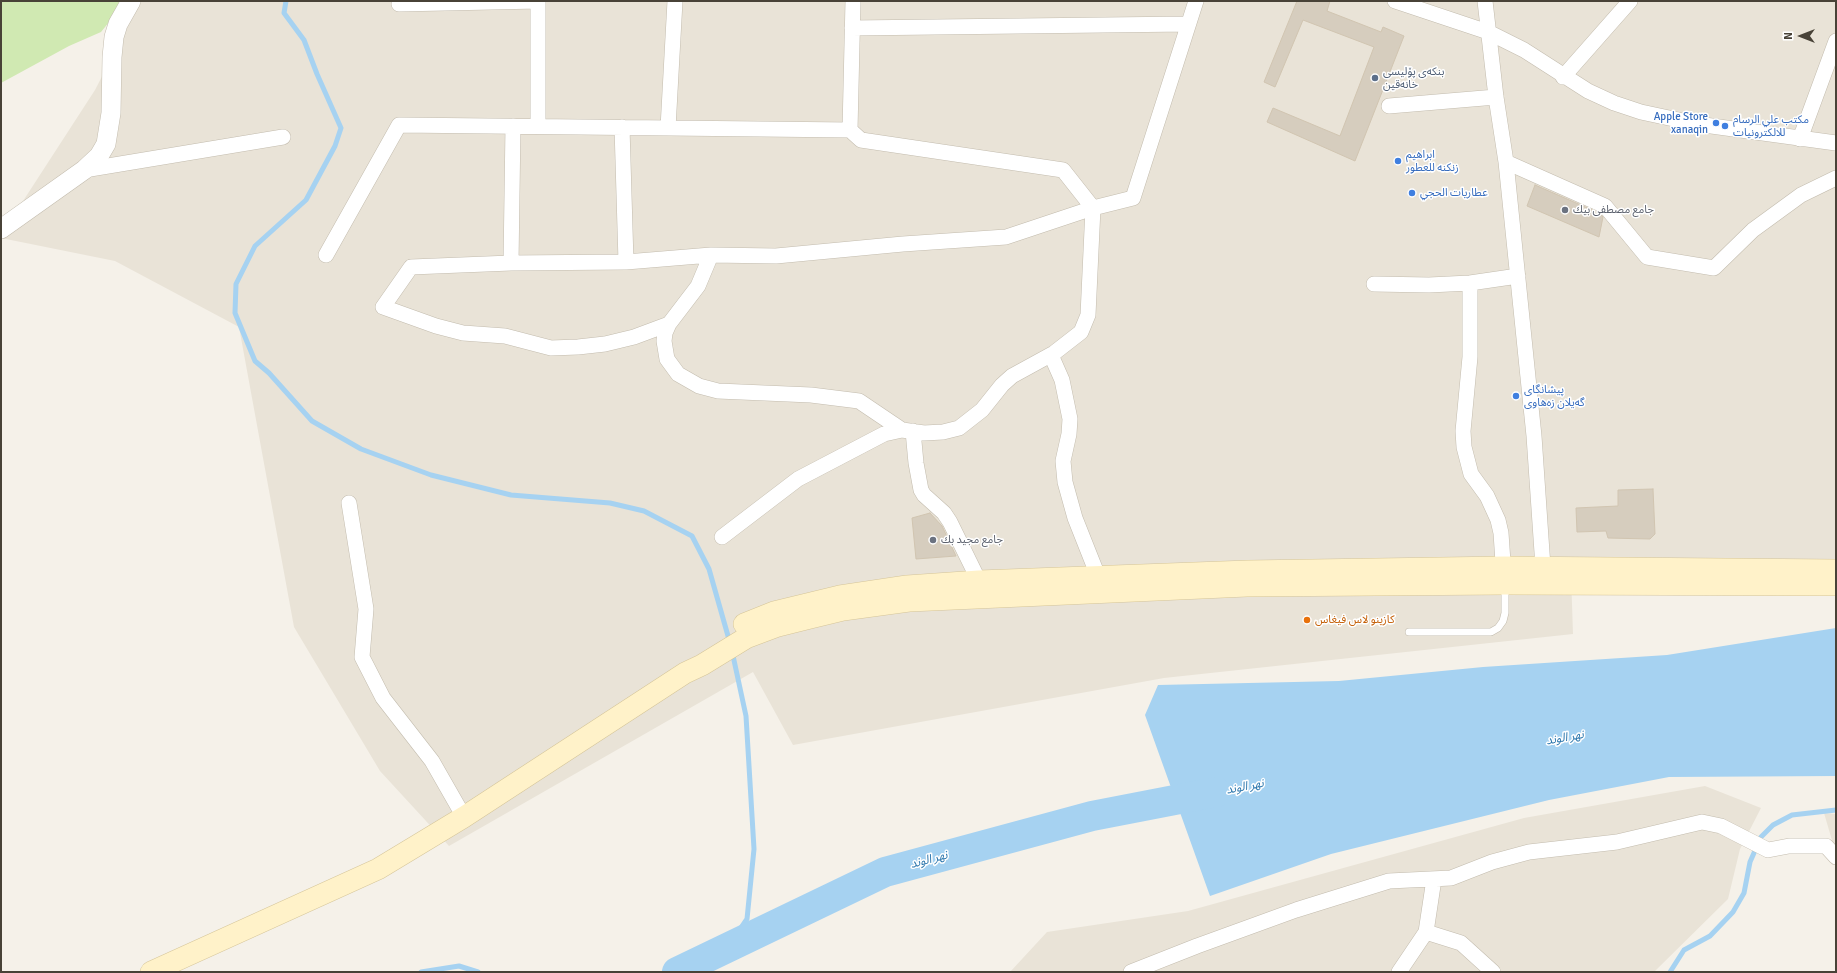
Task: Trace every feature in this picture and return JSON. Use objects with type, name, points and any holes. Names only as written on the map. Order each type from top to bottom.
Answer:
[{"type":"main road","points":[[754,628],[774,612],[840,596],[907,586],[979,581],[1248,571],[1543,576],[1836,570]]},
{"type":"main road","points":[[151,972],[378,869],[464,817],[685,673],[698,657],[716,649],[731,631],[778,626],[843,610],[876,605],[942,599],[1504,576]]},
{"type":"main road","points":[[1543,576],[1836,585]]},
{"type":"street","points":[[1,229],[84,170],[99,156],[106,144],[111,113],[112,57],[114,37],[118,24],[131,1]]},
{"type":"street","points":[[399,4],[538,1],[538,126]]},
{"type":"street","points":[[668,128],[674,1]]},
{"type":"street","points":[[850,130],[853,1]]},
{"type":"street","points":[[669,324],[634,337],[604,344],[551,348],[505,336],[463,333],[436,326],[383,307],[411,268],[511,263],[626,262],[711,255],[782,255],[903,244],[1006,237],[1093,208],[1133,198],[1196,1]]},
{"type":"street","points":[[1395,1],[1488,32],[1524,50],[1563,77],[1588,91],[1614,103],[1641,112],[1697,124],[1836,143]]},
{"type":"street","points":[[1485,1],[1496,97],[1506,162],[1518,276],[1534,436],[1543,576]]},
{"type":"street","points":[[1563,77],[1630,1]]},
{"type":"street","points":[[852,28],[1188,24]]},
{"type":"street","points":[[1800,139],[1836,41]]},
{"type":"street","points":[[1390,106],[1496,97]]},
{"type":"street","points":[[326,255],[399,125],[850,130],[861,140],[1063,170],[1093,208],[1088,315],[1086,324],[1081,332],[1051,355],[1012,376],[1002,385],[982,410],[959,428],[943,432],[908,430],[884,434],[798,479],[722,537]]},
{"type":"street","points":[[511,263],[513,126]]},
{"type":"street","points":[[622,127],[626,262]]},
{"type":"street","points":[[84,170],[283,137]]},
{"type":"street","points":[[1506,162],[1605,206],[1646,257],[1714,268],[1753,230],[1801,195],[1836,178]]},
{"type":"street","points":[[711,255],[698,286],[669,324],[664,341],[667,359],[678,374],[700,386],[718,391],[811,395],[859,401],[908,430],[921,490],[950,522],[979,581]]},
{"type":"street","points":[[1374,284],[1429,285],[1470,283],[1518,276]]},
{"type":"street","points":[[1470,283],[1470,357],[1463,431],[1464,447],[1471,474],[1487,496],[1498,520],[1501,534],[1504,576]]},
{"type":"street","points":[[1051,355],[1062,380],[1070,419],[1069,434],[1063,461],[1065,482],[1075,518],[1098,576]]},
{"type":"street","points":[[349,503],[366,609],[362,658],[383,698],[432,761],[464,817]]},
{"type":"street","points":[[1132,972],[1197,946],[1296,910],[1389,881],[1451,878],[1492,862],[1529,852],[1617,842],[1702,822],[1721,826],[1768,850],[1790,846],[1826,846],[1836,857]]},
{"type":"street","points":[[1399,972],[1426,932],[1434,879]]},
{"type":"street","points":[[1426,932],[1461,943],[1493,972]]},
{"type":"lane","points":[[1409,632],[1491,632],[1498,628],[1503,621],[1505,613],[1504,576]]},
{"type":"shaded area","points":[[141,1],[1836,1],[1836,592],[1571,574],[1573,634],[1164,678],[793,745],[753,672],[449,846],[380,771],[294,627],[239,327],[115,261],[1,238],[1,235],[95,90]]},
{"type":"shaded area","points":[[1705,786],[1761,808],[1740,849],[1728,899],[1654,972],[1010,972],[1047,932],[1188,911],[1524,818]]},
{"type":"shaded area","points":[[1824,813],[1836,814],[1836,854]]},
{"type":"green space","points":[[1,1],[126,1],[101,32],[69,46],[1,83]]},
{"type":"water","points":[[1836,628],[1836,776],[1669,777],[1549,800],[1331,854],[1210,896],[1145,715],[1158,685],[1339,681],[1483,667],[1667,655]]},
{"type":"building","name":"بنکەی پۆلیسی خانەقین","points":[[1297,1],[1330,1],[1327,11],[1381,32],[1383,27],[1404,36],[1355,161],[1267,122],[1273,108],[1340,136],[1374,47],[1303,20],[1275,87],[1264,82]]},
{"type":"building","name":"جامع مصطفى بيك","points":[[1535,185],[1599,213],[1603,217],[1599,237],[1527,206]]},
{"type":"building","points":[[1653,489],[1655,534],[1650,539],[1608,538],[1606,531],[1577,532],[1576,508],[1618,506],[1618,490]]},
{"type":"building","name":"جامع مجيد بك","points":[[930,513],[942,526],[956,556],[916,559],[912,518]]},
{"type":"waterway","points":[[286,1],[284,13],[304,40],[341,128],[335,146],[306,200],[255,246],[236,284],[235,313],[255,361],[269,373],[312,421],[361,449],[431,475],[511,495],[610,503],[644,511],[692,536],[709,569],[730,643]]},
{"type":"waterway","points":[[728,947],[747,919],[754,849],[746,716],[732,651]]},
{"type":"waterway","name":"نهر الوند","points":[[677,972],[885,872],[1092,816],[1216,792]]},
{"type":"waterway","points":[[1670,972],[1684,950],[1710,936],[1733,912],[1744,893],[1750,862],[1761,837],[1773,825],[1792,815],[1836,810]]},
{"type":"waterway","points":[[421,972],[459,966],[478,972]]},
{"type":"place","name":"بنکەی پۆلیسی خانەقین","points":[[1375,78]]},
{"type":"place","name":"Apple Store xanaqin","points":[[1716,123]]},
{"type":"place","name":"مكتب علي الرسام للالكترونيات","points":[[1725,126]]},
{"type":"place","name":"ابراهيم زنكنه للعطور","points":[[1398,161]]},
{"type":"place","name":"عطاريات الحجي","points":[[1412,193]]},
{"type":"place","name":"جامع مصطفى بيك","points":[[1565,210]]},
{"type":"place","name":"پیشانگای گەیلان زەهاوی","points":[[1516,396]]},
{"type":"place","name":"جامع مجيد بك","points":[[933,540]]},
{"type":"place","name":"كازينو لاس فيغاس","points":[[1307,620]]}]
